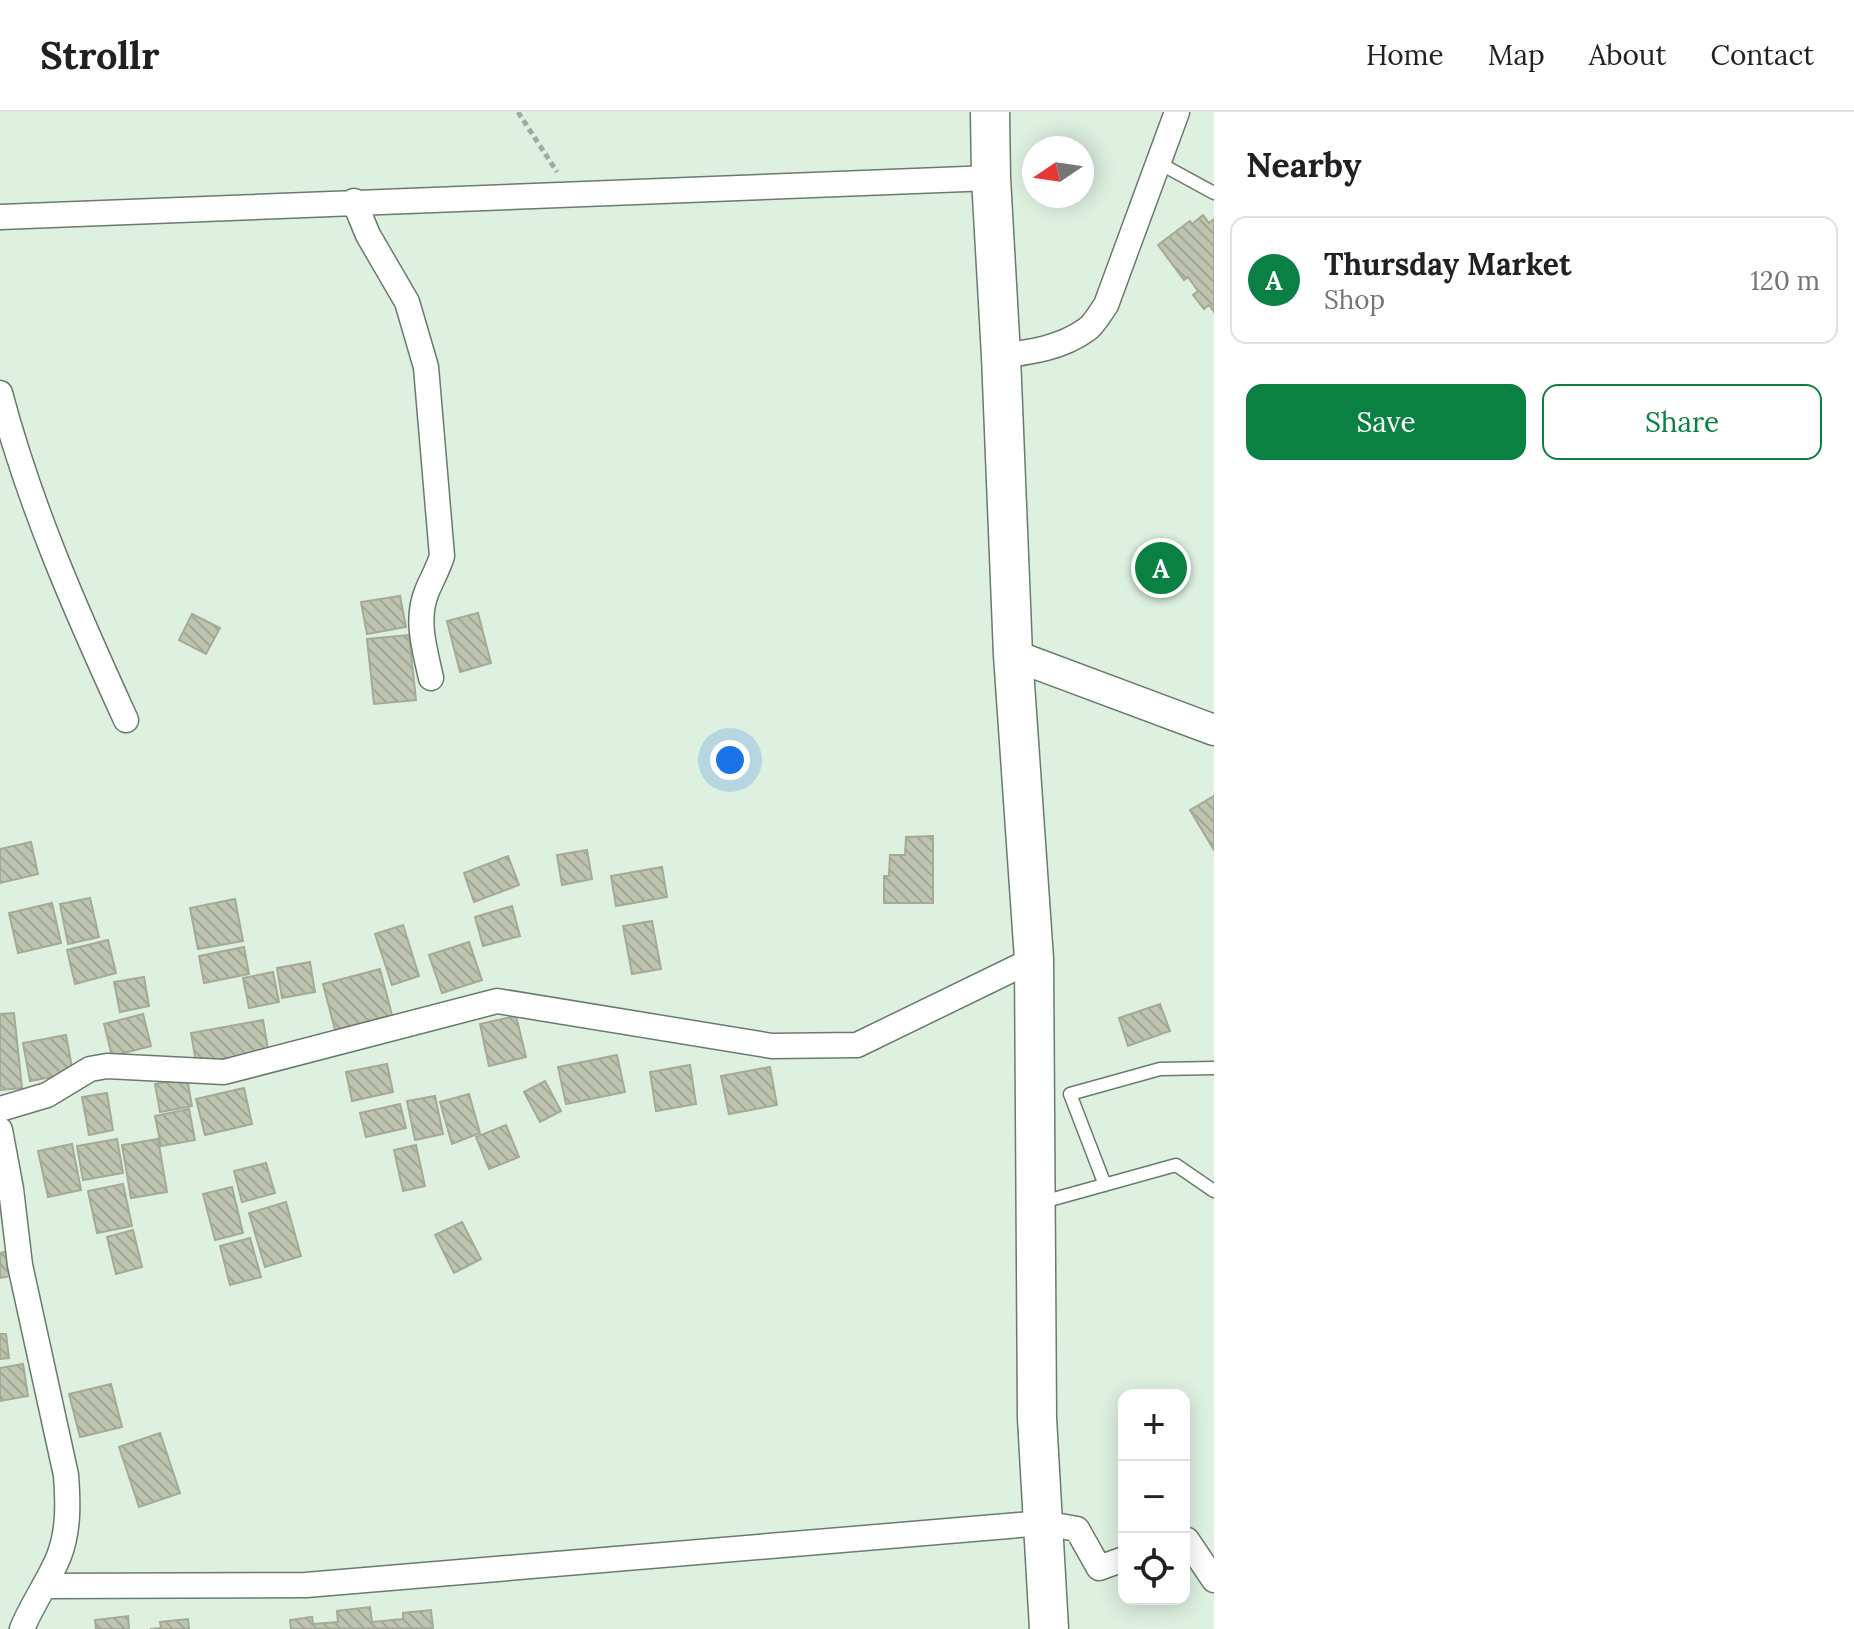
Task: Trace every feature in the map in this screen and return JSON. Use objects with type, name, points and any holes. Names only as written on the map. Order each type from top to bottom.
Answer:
[{"type":"main road","points":[[990,112],[1013,655],[1034,959],[1037,1418],[1049,1629]]},
{"type":"street","points":[[1001,356],[1038,351],[1088,329],[1106,305],[1177,112]]},
{"type":"street","points":[[0,217],[991,178]]},
{"type":"street","points":[[354,201],[368,235],[407,302],[426,367],[442,556],[437,574],[426,593],[421,616],[431,678]]},
{"type":"street","points":[[0,393],[39,518],[70,597],[126,720]]},
{"type":"street","points":[[1013,655],[1210,721]]},
{"type":"street","points":[[0,1109],[47,1095],[90,1069],[107,1066],[224,1072],[497,1001],[772,1046],[857,1045],[1034,959]]},
{"type":"street","points":[[0,1130],[20,1265],[66,1475],[67,1521],[60,1554],[22,1629]]},
{"type":"street","points":[[44,1586],[306,1585],[1043,1523],[1077,1529],[1099,1568],[1118,1561]]},
{"type":"street","points":[[1190,1544],[1214,1580]]},
{"type":"lane","points":[[1159,163],[1214,193]]},
{"type":"lane","points":[[1105,1185],[1070,1094],[1160,1069],[1214,1068]]},
{"type":"lane","points":[[1036,1204],[1176,1165],[1214,1191]]},
{"type":"path","points":[[518,112],[571,193]]},
{"type":"building","points":[[1203,215],[1209,223],[1214,219],[1214,312],[1209,305],[1204,309],[1193,295],[1198,291],[1188,277],[1184,280],[1158,245]]},
{"type":"building","points":[[400,596],[406,627],[367,634],[361,602]]},
{"type":"building","points":[[478,613],[491,663],[460,672],[447,621]]},
{"type":"building","points":[[192,614],[220,628],[206,654],[179,640]]},
{"type":"building","points":[[409,635],[416,700],[374,704],[367,639]]},
{"type":"building","points":[[1214,796],[1214,850],[1190,810]]},
{"type":"building","points":[[933,836],[933,903],[884,903],[884,876],[889,876],[890,855],[905,855],[906,837]]},
{"type":"building","points":[[31,842],[38,874],[0,883],[0,849]]},
{"type":"building","points":[[587,850],[592,879],[562,885],[557,855]]},
{"type":"building","points":[[508,856],[519,885],[474,902],[464,873]]},
{"type":"building","points":[[662,867],[667,897],[616,906],[611,876]]},
{"type":"building","points":[[90,898],[99,937],[68,944],[60,904]]},
{"type":"building","points":[[235,899],[243,941],[198,949],[190,908]]},
{"type":"building","points":[[52,903],[61,943],[18,953],[9,913]]},
{"type":"building","points":[[512,906],[520,936],[483,946],[475,917]]},
{"type":"building","points":[[652,921],[661,969],[632,974],[623,926]]},
{"type":"building","points":[[403,925],[419,976],[392,985],[375,934]]},
{"type":"building","points":[[108,940],[116,973],[75,984],[67,950]]},
{"type":"building","points":[[469,942],[482,980],[442,993],[429,955]]},
{"type":"building","points":[[244,947],[249,974],[204,983],[199,956]]},
{"type":"building","points":[[310,962],[315,992],[282,998],[277,968]]},
{"type":"building","points":[[380,969],[392,1015],[335,1030],[323,984]]},
{"type":"building","points":[[273,972],[279,1002],[249,1008],[243,978]]},
{"type":"building","points":[[144,977],[149,1006],[120,1012],[114,982]]},
{"type":"building","points":[[1160,1004],[1170,1031],[1128,1046],[1119,1018]]},
{"type":"building","points":[[14,1013],[22,1088],[0,1090],[0,1014]]},
{"type":"building","points":[[143,1014],[151,1046],[112,1056],[104,1024]]},
{"type":"building","points":[[516,1016],[526,1057],[489,1066],[480,1024]]},
{"type":"building","points":[[263,1020],[269,1055],[197,1068],[191,1033]]},
{"type":"building","points":[[66,1035],[73,1073],[30,1081],[23,1043]]},
{"type":"building","points":[[617,1055],[625,1092],[566,1104],[558,1067]]},
{"type":"building","points":[[387,1064],[393,1092],[352,1101],[346,1072]]},
{"type":"building","points":[[690,1065],[696,1104],[656,1111],[650,1072]]},
{"type":"building","points":[[770,1067],[777,1105],[729,1114],[721,1076]]},
{"type":"building","points":[[187,1078],[192,1106],[160,1112],[155,1084]]},
{"type":"building","points":[[545,1081],[561,1111],[540,1122],[524,1092]]},
{"type":"building","points":[[244,1088],[252,1124],[205,1135],[196,1099]]},
{"type":"building","points":[[107,1093],[113,1130],[89,1135],[82,1097]]},
{"type":"building","points":[[469,1094],[480,1133],[452,1144],[440,1102]]},
{"type":"building","points":[[435,1096],[443,1134],[415,1140],[407,1101]]},
{"type":"building","points":[[400,1104],[406,1128],[366,1137],[360,1113]]},
{"type":"building","points":[[189,1109],[195,1140],[161,1146],[155,1116]]},
{"type":"building","points":[[506,1125],[519,1157],[489,1169],[476,1137]]},
{"type":"building","points":[[117,1139],[123,1173],[83,1180],[77,1146]]},
{"type":"building","points":[[158,1139],[167,1192],[131,1198],[122,1145]]},
{"type":"building","points":[[72,1144],[81,1190],[48,1197],[38,1151]]},
{"type":"building","points":[[416,1145],[425,1186],[403,1191],[394,1150]]},
{"type":"building","points":[[266,1163],[275,1193],[242,1202],[234,1171]]},
{"type":"building","points":[[123,1184],[132,1226],[97,1233],[88,1191]]},
{"type":"building","points":[[232,1187],[243,1233],[215,1240],[203,1194]]},
{"type":"building","points":[[286,1202],[301,1256],[265,1267],[249,1213]]},
{"type":"building","points":[[462,1222],[481,1259],[454,1273],[435,1235]]},
{"type":"building","points":[[133,1230],[142,1267],[116,1274],[107,1237]]},
{"type":"building","points":[[250,1238],[261,1277],[230,1285],[220,1246]]},
{"type":"building","points":[[12,1250],[17,1275],[0,1278],[0,1253]]},
{"type":"building","points":[[0,1334],[6,1334],[9,1358],[0,1359]]},
{"type":"building","points":[[23,1364],[28,1396],[0,1401],[0,1368]]},
{"type":"building","points":[[111,1384],[122,1427],[80,1437],[69,1394]]},
{"type":"building","points":[[160,1433],[180,1493],[139,1507],[119,1447]]},
{"type":"building","points":[[370,1607],[372,1622],[403,1619],[403,1613],[431,1610],[433,1628],[291,1629],[290,1620],[312,1617],[313,1624],[338,1622],[337,1611]]},
{"type":"building","points":[[128,1616],[129,1629],[96,1629],[95,1620]]},
{"type":"building","points":[[188,1619],[189,1629],[150,1629],[161,1628],[160,1622]]},
{"type":"place","name":"Thursday Market","points":[[1161,568]]}]
